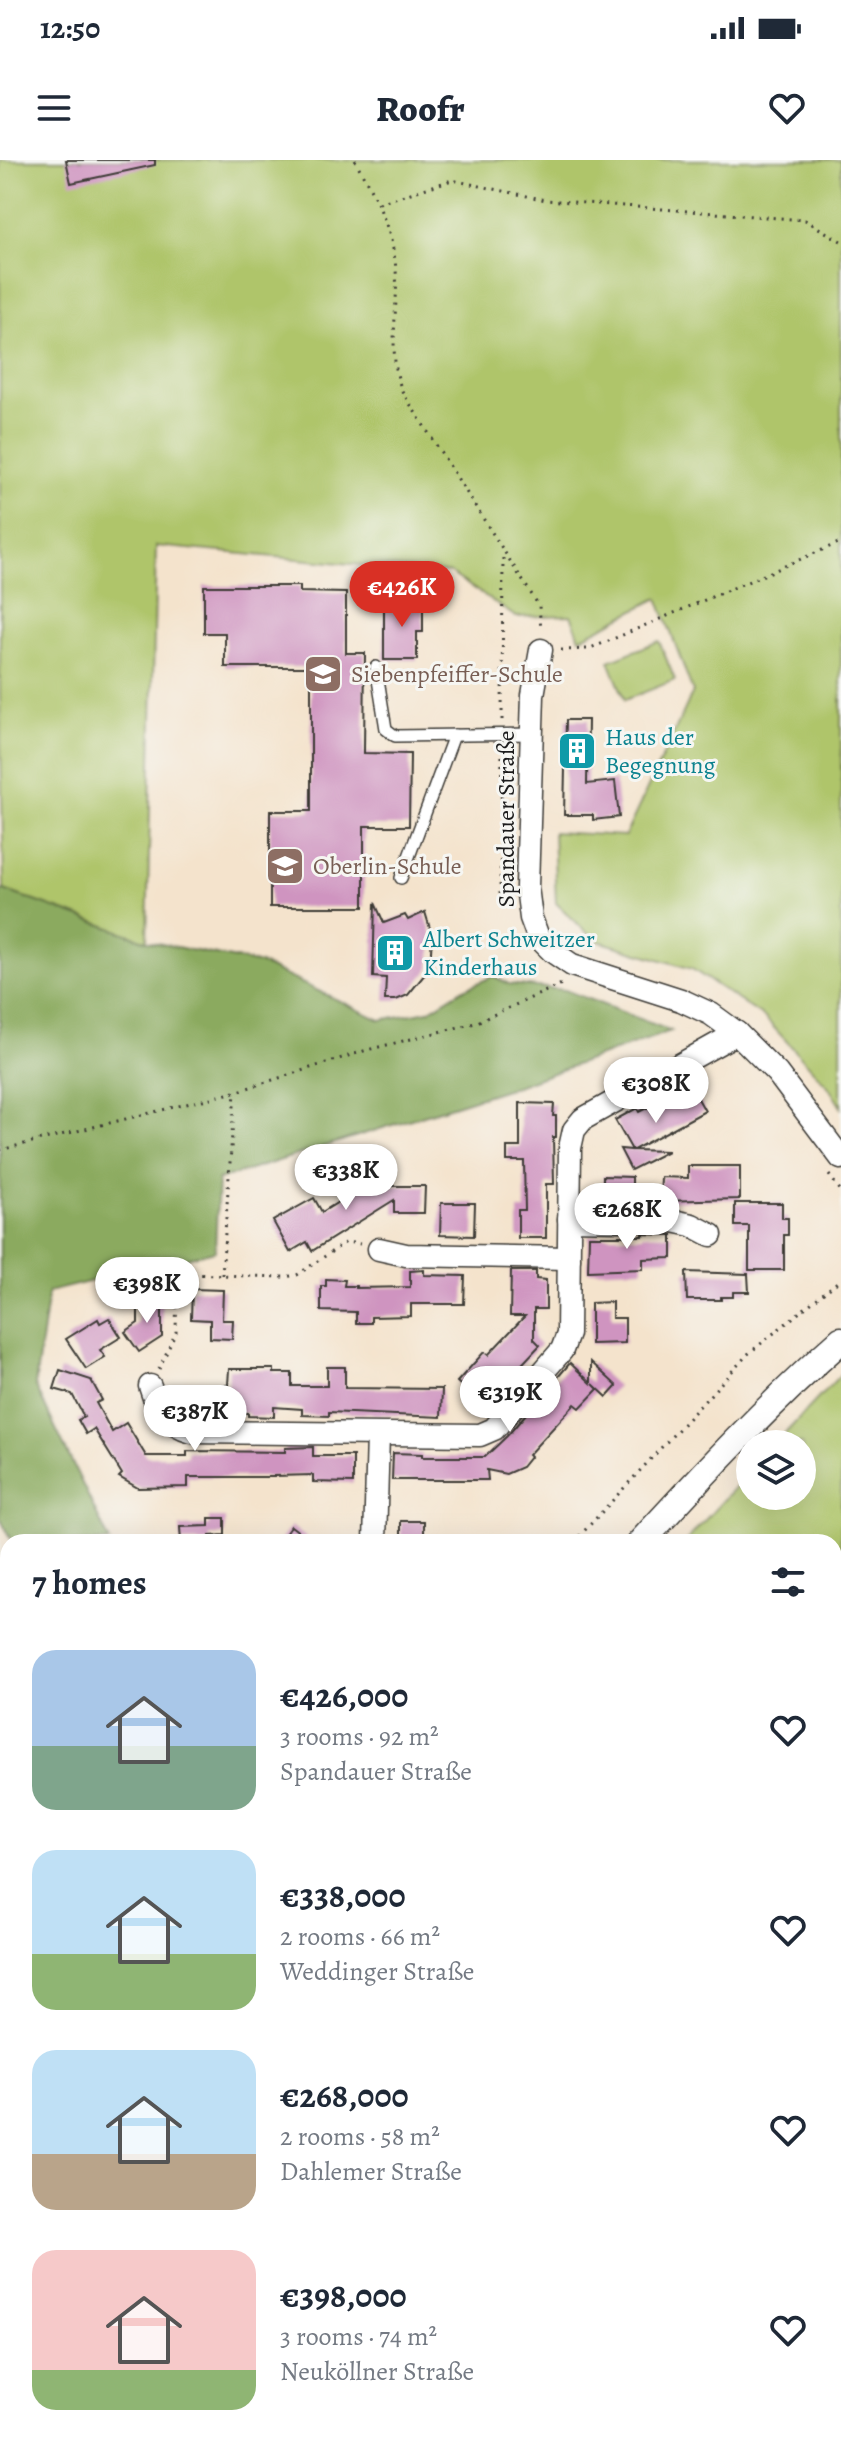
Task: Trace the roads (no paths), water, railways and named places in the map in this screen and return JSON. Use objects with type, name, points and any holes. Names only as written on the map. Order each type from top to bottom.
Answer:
[{"type":"street","name":"Spandauer Straße","points":[[541,650],[533,695],[527,887],[531,918],[538,937],[572,965],[681,1000],[711,1014],[737,1033],[777,1073],[832,1162]]},
{"type":"street","points":[[150,1386],[162,1415],[177,1428],[192,1432],[480,1435],[494,1429],[562,1350],[568,1334],[570,1148],[574,1130],[583,1119],[737,1033]]},
{"type":"street","points":[[569,1219],[673,1221],[692,1225],[711,1235]]},
{"type":"street","points":[[379,1249],[406,1255],[569,1258]]},
{"type":"street","points":[[648,1534],[700,1477],[841,1340]]},
{"type":"street","points":[[375,1534],[378,1435]]},
{"type":"lane","points":[[376,667],[386,729],[395,736],[532,734]]},
{"type":"lane","points":[[401,878],[454,735]]},
{"type":"place","name":"Siebenpfeiffer-Schule","points":[[323,674]]},
{"type":"place","name":"Haus der Begegnung","points":[[577,751]]},
{"type":"place","name":"Oberlin-Schule","points":[[285,866]]},
{"type":"place","name":"Albert Schweitzer Kinderhaus","points":[[395,953]]}]
